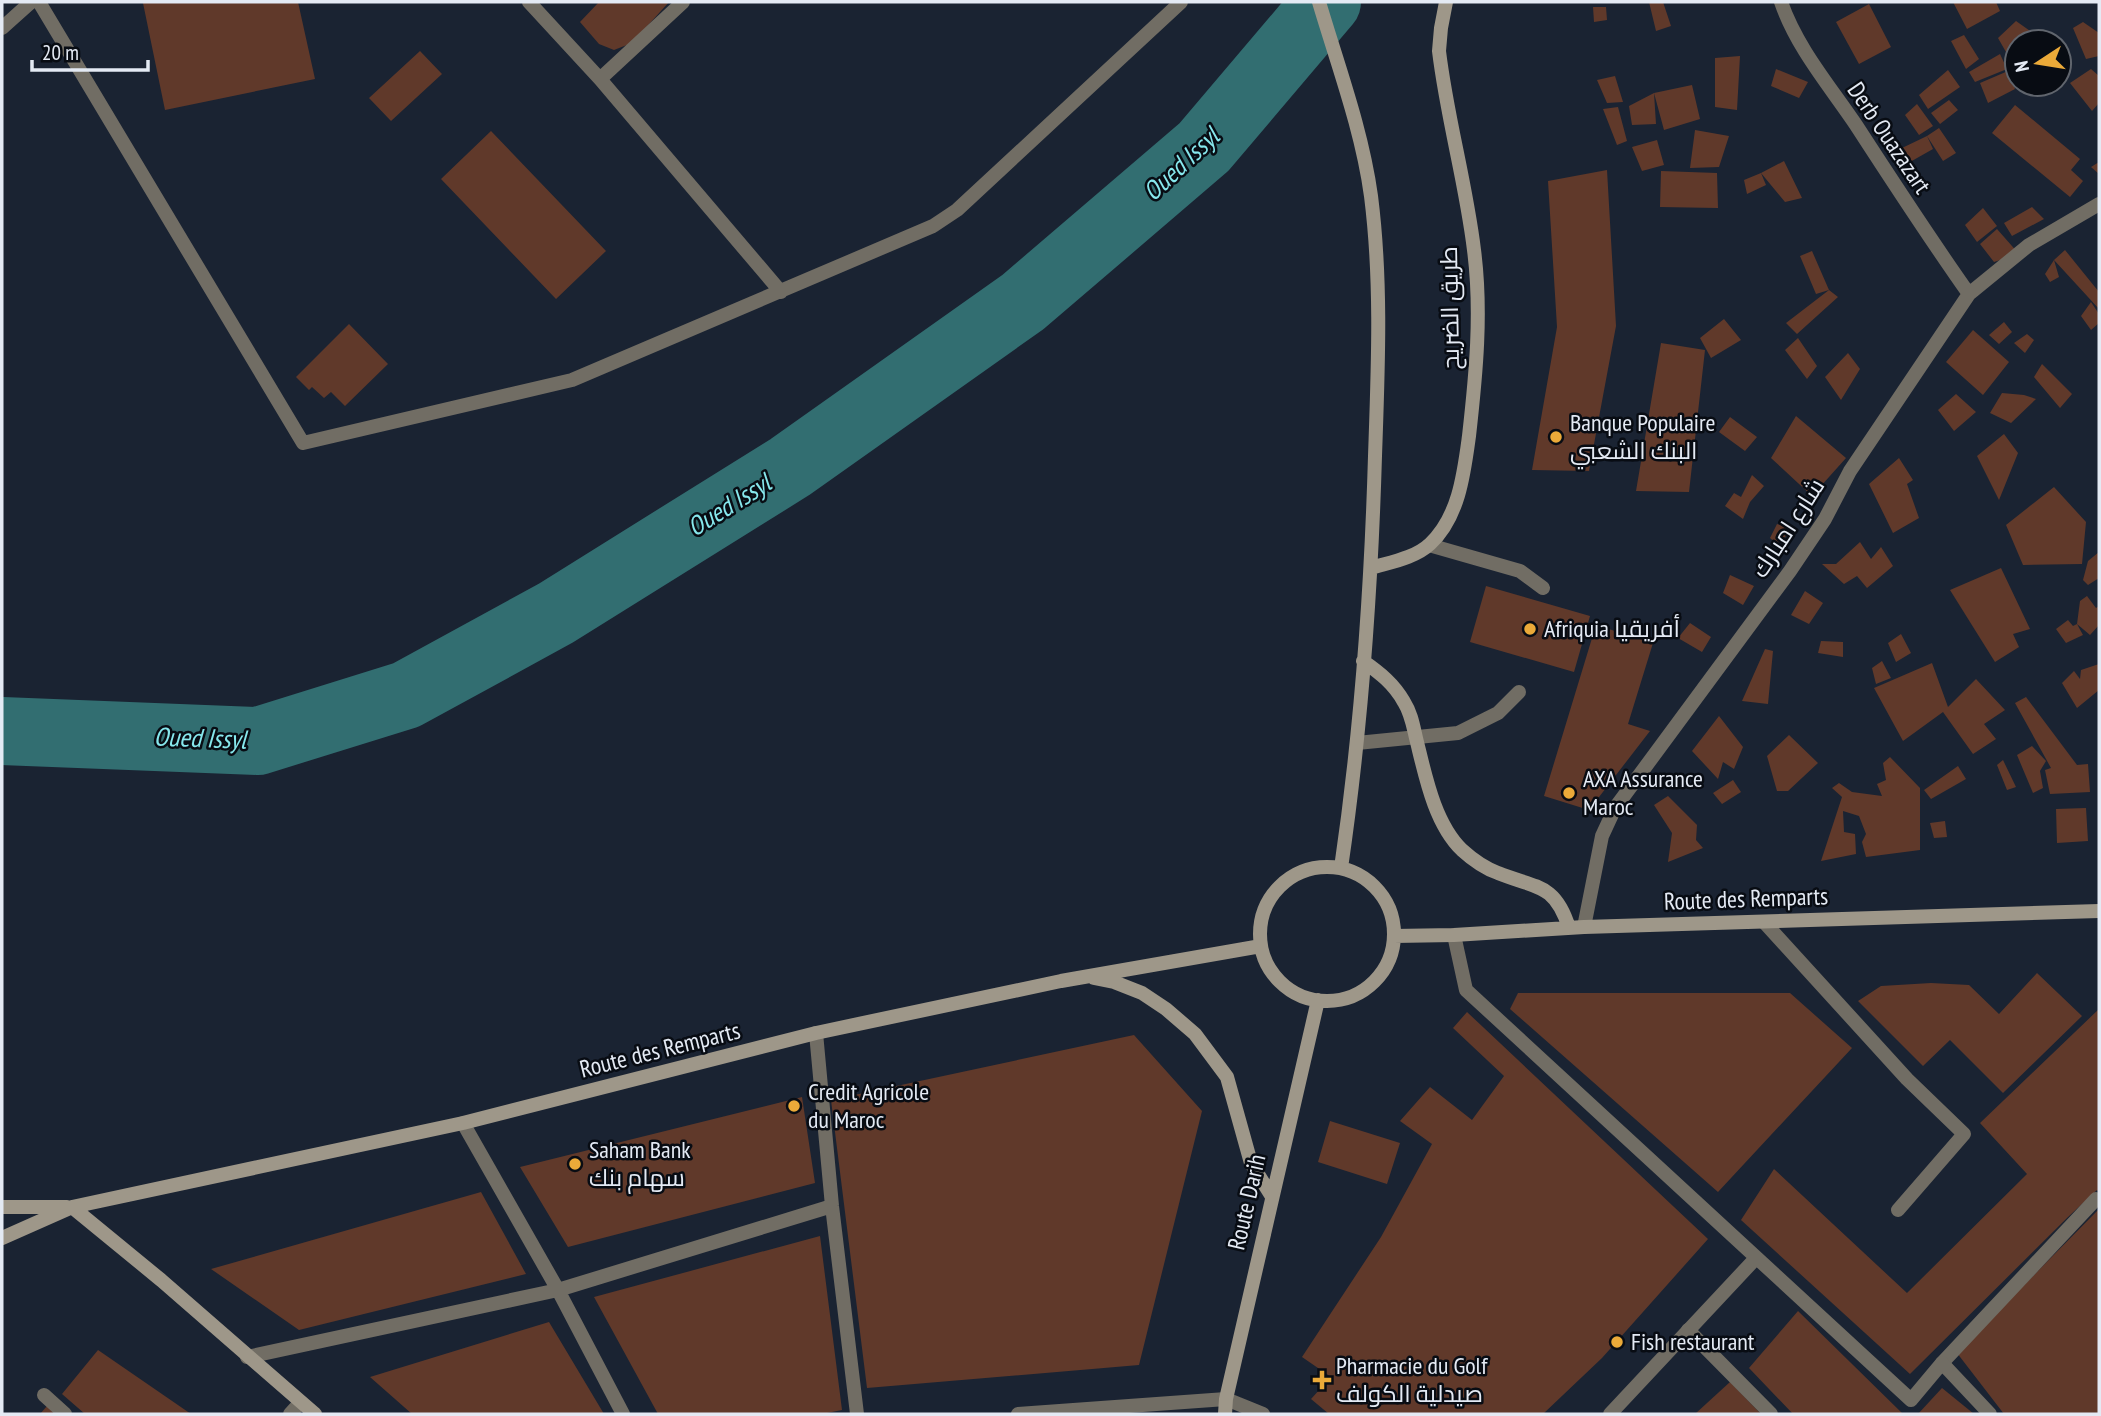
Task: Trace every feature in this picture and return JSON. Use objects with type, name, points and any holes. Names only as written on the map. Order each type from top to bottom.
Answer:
[{"type":"main road","points":[[1319,2],[1356,125],[1370,194],[1379,313],[1371,568],[1357,743],[1341,868]]},
{"type":"main road","name":"طريق الضريح","points":[[1371,568],[1413,555],[1429,545],[1441,531],[1451,515],[1460,491],[1471,416],[1478,328],[1473,239],[1439,51],[1447,2]]},
{"type":"main road","points":[[1363,662],[1382,674],[1397,690],[1412,721],[1445,828],[1460,848],[1478,864],[1499,874],[1536,884],[1549,893],[1564,915],[1569,928]]},
{"type":"main road","points":[[1322,867],[1341,868],[1362,877],[1380,892],[1388,906],[1394,936],[1391,954],[1383,971],[1370,985],[1355,995],[1336,1000],[1301,996],[1287,988],[1275,977],[1261,946],[1265,909],[1274,893],[1288,880],[1304,871],[1322,867]]},
{"type":"main road","name":"Route des Remparts","points":[[1394,936],[1584,927],[2099,911]]},
{"type":"main road","name":"Route des Remparts","points":[[2,1238],[72,1207],[463,1124],[816,1033],[1086,976],[1261,946]]},
{"type":"main road","points":[[1086,976],[1114,982],[1142,993],[1195,1034],[1227,1077],[1251,1163],[1271,1195]]},
{"type":"main road","name":"Route Darih","points":[[1225,1414],[1226,1398],[1271,1195],[1318,1000]]},
{"type":"main road","name":"Route des Remparts","points":[[2,1207],[72,1207]]},
{"type":"main road","points":[[72,1207],[161,1280],[315,1414]]},
{"type":"street","points":[[2,28],[31,2]]},
{"type":"street","points":[[39,2],[303,443],[572,380],[945,219],[1181,2]]},
{"type":"street","points":[[529,2],[600,79],[781,292]]},
{"type":"street","points":[[600,79],[682,2]]},
{"type":"street","name":"Derb Ouazazart","points":[[1781,2],[1816,70],[1969,294]]},
{"type":"street","name":"شارع امبارك","points":[[1584,927],[1602,836],[1615,808],[1790,571],[1825,519],[1850,471],[1969,294],[2029,245],[2099,204]]},
{"type":"street","points":[[1429,545],[1520,571],[1543,588]]},
{"type":"street","points":[[1357,743],[1458,733],[1497,713],[1518,692]]},
{"type":"street","points":[[1764,922],[1907,1079],[1964,1134],[1898,1210]]},
{"type":"street","points":[[1454,935],[1466,990],[1911,1400],[1942,1363],[2096,1199]]},
{"type":"street","points":[[816,1033],[832,1206],[857,1414]]},
{"type":"street","points":[[463,1124],[558,1290],[623,1414]]},
{"type":"street","points":[[247,1357],[558,1290],[832,1206]]},
{"type":"street","points":[[1611,1414],[1756,1258]]},
{"type":"street","points":[[1688,1330],[1770,1414]]},
{"type":"street","points":[[1942,1363],[1990,1414]]},
{"type":"street","points":[[44,1395],[65,1414]]},
{"type":"street","points":[[1018,1414],[1226,1398],[1264,1414]]},
{"type":"street","points":[[290,1414],[300,1403]]},
{"type":"building","points":[[298,2],[315,79],[165,110],[143,3]]},
{"type":"building","points":[[599,2],[669,2],[632,43],[614,50],[599,44],[580,22]]},
{"type":"building","points":[[1649,2],[1663,2],[1671,26],[1656,31]]},
{"type":"building","points":[[1953,2],[1996,2],[2000,11],[1967,29]]},
{"type":"building","points":[[1869,4],[1891,47],[1859,64],[1836,22]]},
{"type":"building","points":[[1593,7],[1606,7],[1607,20],[1594,22]]},
{"type":"building","points":[[2016,21],[2026,28],[2009,28]]},
{"type":"building","points":[[2083,22],[2099,33],[2099,56],[2086,59],[2073,28]]},
{"type":"building","points":[[2003,33],[2003,47],[1998,38]]},
{"type":"building","points":[[1964,35],[1979,59],[1966,69],[1951,41]]},
{"type":"building","points":[[420,51],[442,74],[391,121],[369,98]]},
{"type":"building","points":[[2000,54],[2003,60],[2003,71],[1975,82],[1969,72]]},
{"type":"building","points":[[1740,56],[1737,110],[1715,107],[1715,58]]},
{"type":"building","points":[[1776,69],[1808,82],[1799,98],[1771,86]]},
{"type":"building","points":[[2091,69],[2099,76],[2099,103],[2092,111],[2073,87],[2073,81]]},
{"type":"building","points":[[1948,70],[1960,87],[1928,109],[1919,95]]},
{"type":"building","points":[[2003,73],[2003,95],[1988,103],[1980,83]]},
{"type":"building","points":[[1615,76],[1623,102],[1607,103],[1597,80]]},
{"type":"building","points":[[1692,85],[1700,119],[1664,130],[1654,93]]},
{"type":"building","points":[[1654,93],[1656,124],[1632,125],[1629,106]]},
{"type":"building","points":[[1949,100],[1958,110],[1940,124],[1931,113]]},
{"type":"building","points":[[1917,104],[1933,126],[1919,135],[1905,115]]},
{"type":"building","points":[[2015,105],[2080,159],[2071,170],[2083,181],[2070,197],[1992,133]]},
{"type":"building","points":[[1618,107],[1627,141],[1617,145],[1603,109]]},
{"type":"building","points":[[1939,128],[1956,153],[1943,161],[1927,136]]},
{"type":"building","points":[[1695,130],[1729,136],[1719,167],[1690,168]]},
{"type":"building","points":[[491,131],[606,251],[556,299],[441,179]]},
{"type":"building","points":[[1927,136],[1933,149],[1910,162],[1902,148]]},
{"type":"building","points":[[1657,140],[1664,165],[1642,171],[1632,147]]},
{"type":"building","points":[[1784,161],[1802,198],[1785,202],[1761,173]]},
{"type":"building","points":[[2099,162],[2099,174],[2091,167]]},
{"type":"building","points":[[1607,170],[1616,326],[1589,471],[1532,470],[1557,327],[1548,181]]},
{"type":"building","points":[[1661,171],[1717,173],[1718,208],[1660,207]]},
{"type":"building","points":[[1761,173],[1766,185],[1747,194],[1744,180]]},
{"type":"building","points":[[2032,207],[2044,219],[2012,236],[2004,223]]},
{"type":"building","points":[[1983,208],[1997,226],[1977,242],[1965,225]]},
{"type":"building","points":[[1997,229],[2019,254],[1994,262],[1980,244]]},
{"type":"building","points":[[2065,250],[2099,292],[2099,309],[2054,260]]},
{"type":"building","points":[[1812,251],[1829,290],[1816,294],[1800,256]]},
{"type":"building","points":[[2054,260],[2059,277],[2050,282],[2045,274]]},
{"type":"building","points":[[1829,290],[1838,297],[1797,334],[1786,323]]},
{"type":"building","points":[[2091,302],[2099,314],[2099,323],[2091,330],[2081,316]]},
{"type":"building","points":[[1724,319],[1741,340],[1711,358],[1700,338]]},
{"type":"building","points":[[2004,322],[2012,332],[1999,344],[1989,335]]},
{"type":"building","points":[[349,324],[388,364],[345,406],[331,392],[324,398],[312,387],[309,390],[296,377]]},
{"type":"building","points":[[1973,330],[2009,362],[1983,395],[1946,362]]},
{"type":"building","points":[[2027,334],[2034,340],[2025,353],[2014,343]]},
{"type":"building","points":[[1798,338],[1817,366],[1807,379],[1785,350]]},
{"type":"building","points":[[1661,343],[1705,350],[1689,492],[1636,491]]},
{"type":"building","points":[[1848,353],[1860,369],[1841,400],[1825,377]]},
{"type":"building","points":[[2042,364],[2072,394],[2060,408],[2034,377]]},
{"type":"building","points":[[2002,393],[2036,399],[2011,423],[1990,413]]},
{"type":"building","points":[[1956,394],[1976,412],[1954,431],[1938,410]]},
{"type":"building","points":[[1796,416],[1846,458],[1812,496],[1771,458]]},
{"type":"building","points":[[1730,417],[1757,437],[1745,451],[1719,432]]},
{"type":"building","points":[[2004,434],[2018,453],[1999,500],[1977,456]]},
{"type":"building","points":[[1899,458],[1913,480],[1907,484],[1919,518],[1893,533],[1869,484]]},
{"type":"building","points":[[1752,475],[1764,486],[1750,502],[1743,519],[1725,506],[1734,493],[1741,497]]},
{"type":"building","points":[[2054,487],[2086,522],[2082,564],[2023,565],[2006,525]]},
{"type":"building","points":[[1777,524],[1794,529],[1777,544],[1770,538]]},
{"type":"building","points":[[1860,542],[1871,559],[1881,547],[1893,566],[1867,588],[1857,576],[1844,584],[1822,564],[1836,564]]},
{"type":"building","points":[[2099,552],[2099,578],[2088,585],[2083,580],[2088,561]]},
{"type":"building","points":[[2001,568],[2030,629],[2013,634],[2019,647],[1995,662],[1950,590]]},
{"type":"building","points":[[1730,575],[1754,586],[1743,605],[1723,593]]},
{"type":"building","name":"Afriquia أفريقيا","points":[[1486,586],[1590,616],[1574,672],[1470,642]]},
{"type":"building","points":[[1805,591],[1823,603],[1809,624],[1791,615]]},
{"type":"building","points":[[2087,596],[2096,608],[2099,606],[2099,625],[2090,635],[2077,624],[2080,601]]},
{"type":"building","points":[[2068,620],[2073,626],[2077,624],[2083,635],[2066,643],[2056,629]]},
{"type":"building","points":[[1690,623],[1711,637],[1702,652],[1678,638]]},
{"type":"building","points":[[1596,625],[1653,643],[1628,724],[1650,731],[1589,810],[1544,796]]},
{"type":"building","points":[[1901,634],[1911,653],[1896,662],[1888,643]]},
{"type":"building","points":[[1821,641],[1843,642],[1843,657],[1818,653]]},
{"type":"building","points":[[1765,649],[1773,651],[1768,704],[1742,701]]},
{"type":"building","points":[[1882,661],[1891,678],[1876,684],[1872,668]]},
{"type":"building","points":[[1932,663],[1948,707],[1976,679],[2005,710],[1984,724],[1996,739],[1973,754],[1943,712],[1903,741],[1874,688]]},
{"type":"building","points":[[2099,664],[2099,690],[2077,708],[2062,683],[2074,671],[2080,679],[2081,670]]},
{"type":"building","points":[[2026,697],[2077,765],[2088,764],[2090,792],[2050,794],[2045,770],[2051,768],[2015,703]]},
{"type":"building","points":[[1719,716],[1743,747],[1734,769],[1723,762],[1718,779],[1692,751]]},
{"type":"building","points":[[1789,735],[1818,763],[1788,791],[1777,791],[1767,756]]},
{"type":"building","points":[[2032,746],[2046,761],[2040,771],[2043,788],[2033,793],[2017,755]]},
{"type":"building","points":[[1890,757],[1920,788],[1920,850],[1866,857],[1862,842],[1866,834],[1859,816],[1843,811],[1844,832],[1855,834],[1856,854],[1821,861],[1842,797],[1832,788],[1839,783],[1852,792],[1882,796],[1877,784],[1886,780],[1883,763]]},
{"type":"building","points":[[2003,760],[2016,787],[2007,790],[1997,765]]},
{"type":"building","points":[[1958,766],[1966,779],[1931,799],[1924,790]]},
{"type":"building","points":[[1733,780],[1741,792],[1722,804],[1713,793]]},
{"type":"building","points":[[1668,796],[1697,825],[1696,840],[1703,848],[1668,862],[1672,833],[1654,805]]},
{"type":"building","points":[[2086,808],[2088,841],[2057,843],[2056,809]]},
{"type":"building","points":[[1945,821],[1947,837],[1934,838],[1930,823]]},
{"type":"building","points":[[2037,973],[2082,1016],[2003,1093],[1950,1040],[1923,1066],[1858,1001],[1881,986],[1931,983],[1969,985],[1999,1014]]},
{"type":"building","points":[[1518,993],[1790,993],[1852,1048],[1718,1192],[1510,1009]]},
{"type":"building","points":[[2099,1009],[2099,1193],[2097,1190],[2068,1217],[1910,1374],[1741,1220],[1774,1169],[1907,1293],[2027,1174],[1980,1123]]},
{"type":"building","points":[[1467,1012],[1708,1239],[1602,1358],[1543,1414],[1329,1414],[1311,1399],[1331,1377],[1302,1357],[1381,1237],[1432,1144],[1400,1121],[1430,1087],[1472,1120],[1504,1076],[1453,1028]]},
{"type":"building","points":[[1134,1035],[1202,1111],[1139,1365],[867,1388],[831,1100]]},
{"type":"building","points":[[802,1097],[815,1183],[568,1247],[520,1167]]},
{"type":"building","points":[[1330,1121],[1400,1143],[1387,1184],[1318,1162]]},
{"type":"building","points":[[481,1192],[526,1274],[299,1330],[211,1269]]},
{"type":"building","points":[[2099,1209],[2099,1414],[2004,1414],[1957,1353]]},
{"type":"building","points":[[820,1236],[842,1410],[822,1414],[658,1414],[594,1297]]},
{"type":"building","points":[[1798,1311],[1903,1414],[1793,1414],[1749,1368]]},
{"type":"building","points":[[549,1322],[604,1414],[412,1414],[370,1377]]},
{"type":"building","points":[[98,1350],[191,1414],[85,1414],[62,1394]]},
{"type":"building","points":[[1730,1382],[1761,1414],[1695,1414]]},
{"type":"building","points":[[1942,1388],[1974,1414],[1918,1414]]},
{"type":"building","points":[[47,1406],[56,1414],[40,1414]]},
{"type":"waterway","name":"Oued Issyl","points":[[2,731],[258,741],[406,695],[556,613],[790,467],[1023,302],[1204,147],[1327,2]]},
{"type":"place","name":"Banque Populaire البنك الشعبي","points":[[1556,437]]},
{"type":"place","name":"Afriquia أفريقيا","points":[[1530,629]]},
{"type":"place","name":"AXA Assurance Maroc","points":[[1569,793]]},
{"type":"place","name":"Credit Agricole du Maroc","points":[[794,1106]]},
{"type":"place","name":"Saham Bank سهام بنك","points":[[575,1164]]},
{"type":"place","name":"Fish restaurant","points":[[1617,1342]]},
{"type":"place","name":"Pharmacie du Golf صيدلية الكولف","points":[[1322,1380]]}]
